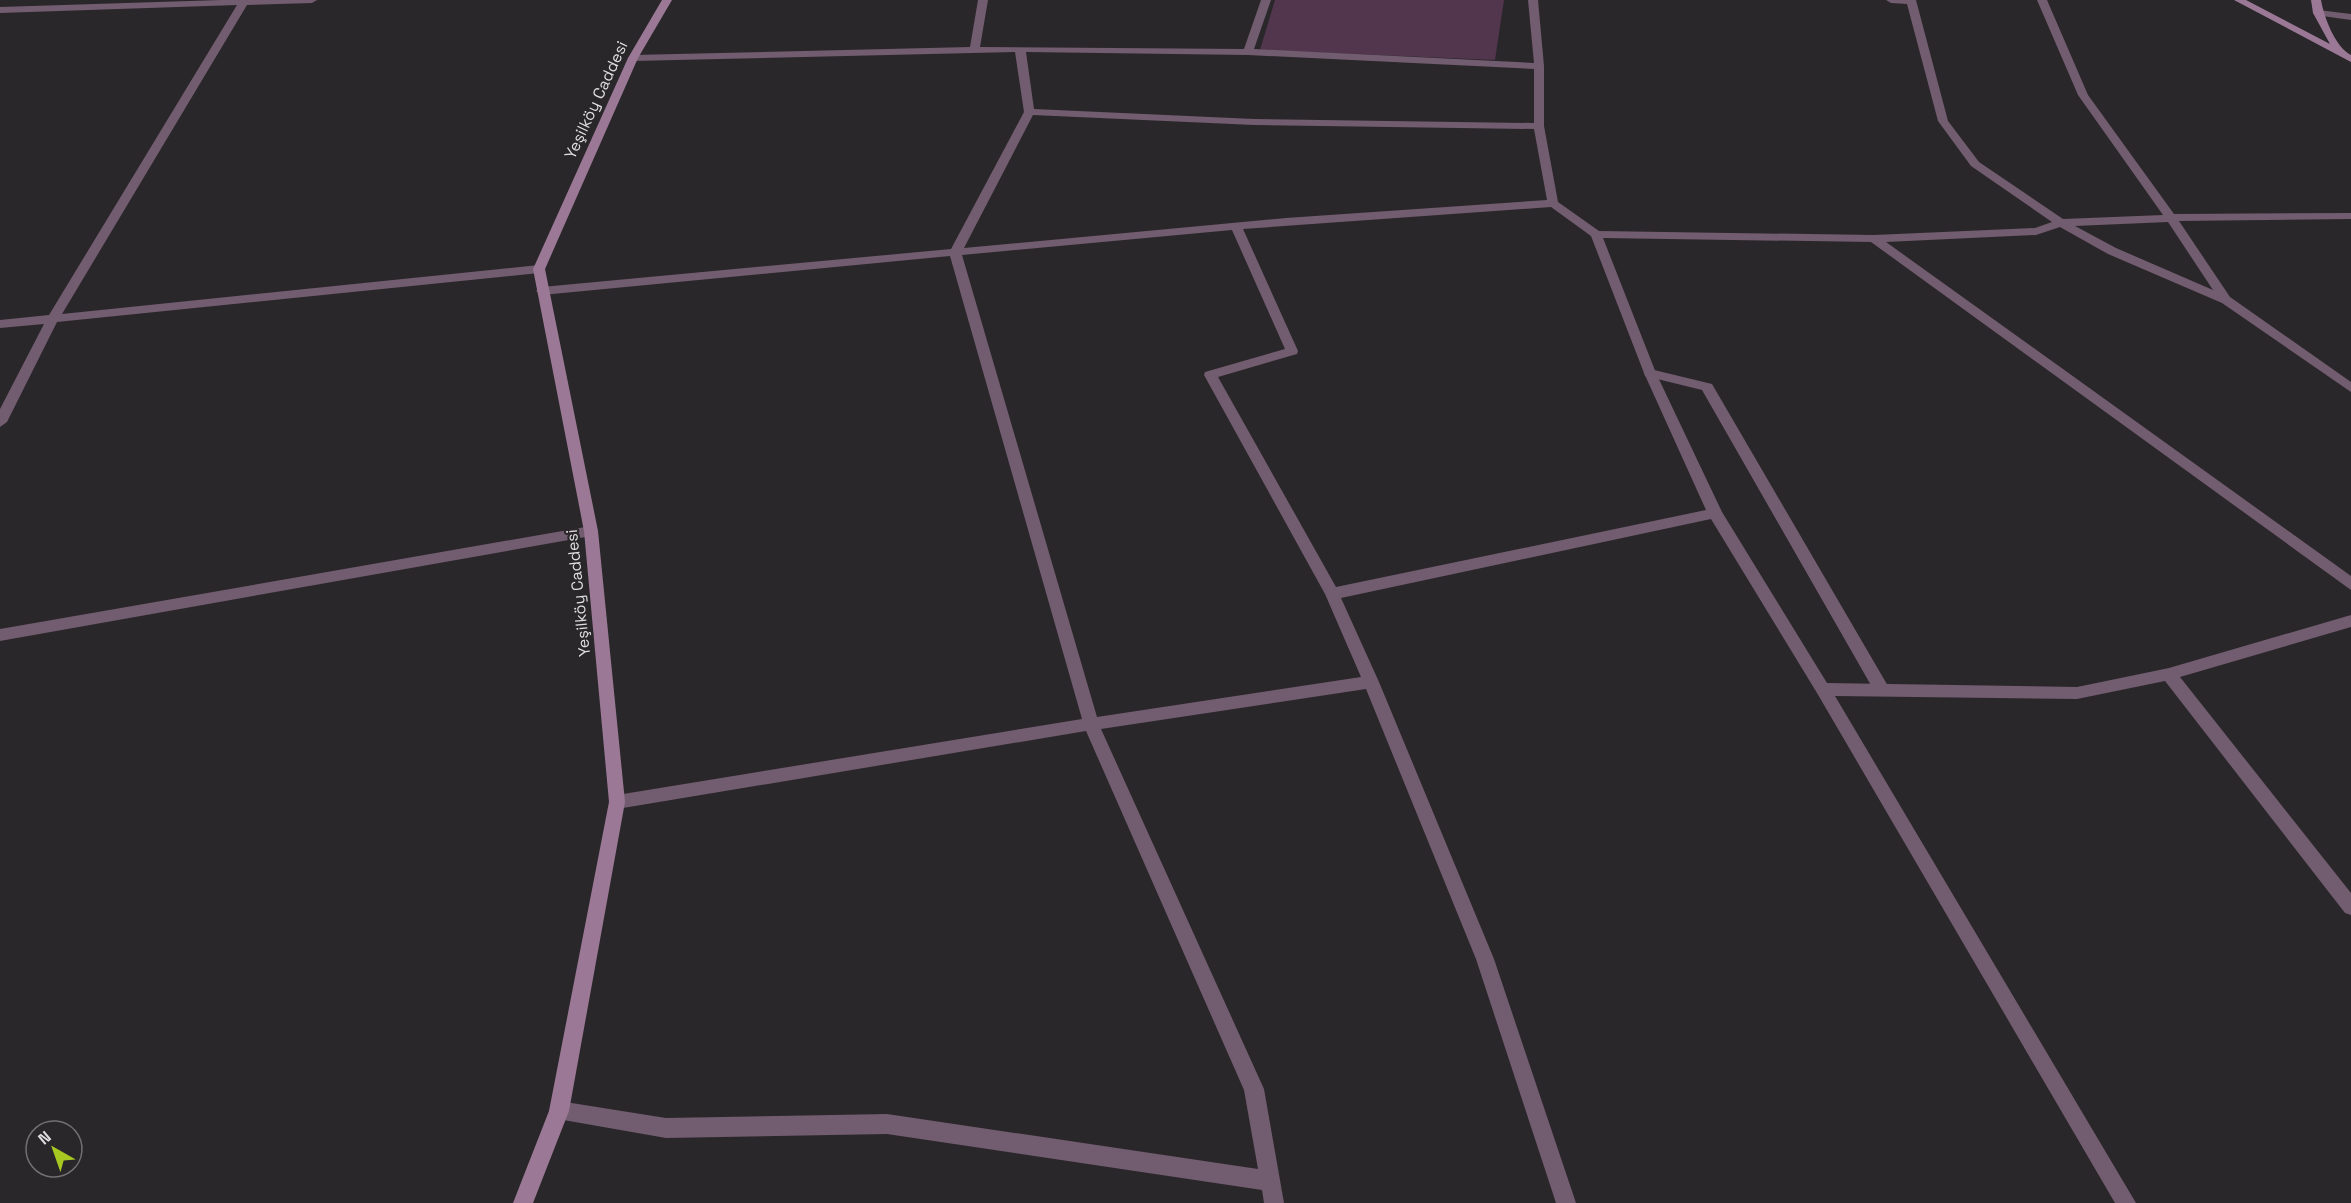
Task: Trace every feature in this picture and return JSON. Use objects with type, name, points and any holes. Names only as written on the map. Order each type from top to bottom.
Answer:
[{"type":"street","points":[[0,10],[312,0]]},
{"type":"street","name":"Yeşilköy Caddesi","points":[[523,1203],[559,1111],[617,802],[591,531],[539,268],[633,58],[667,0]]},
{"type":"street","points":[[974,51],[983,0]]},
{"type":"street","points":[[1248,52],[1266,0]]},
{"type":"street","points":[[1533,0],[1539,66],[1539,126],[1553,203]]},
{"type":"street","points":[[1891,0],[1911,1],[1943,121],[1975,164],[2061,223],[2112,250],[2226,300],[2351,388]]},
{"type":"street","points":[[2042,0],[2083,95],[2171,218],[2226,300]]},
{"type":"street","points":[[2239,0],[2351,59]]},
{"type":"street","points":[[2316,0],[2318,13],[2340,53]]},
{"type":"street","points":[[0,422],[53,318],[244,1]]},
{"type":"street","points":[[2318,13],[2351,17]]},
{"type":"street","points":[[633,58],[1020,49],[1248,52],[1539,66]]},
{"type":"street","points":[[1020,49],[1029,112],[955,253],[1091,724],[1254,1089],[1274,1203]]},
{"type":"street","points":[[1029,112],[1254,122],[1539,126]]},
{"type":"street","points":[[542,291],[1236,226],[1553,203],[1596,234],[1650,373],[1715,513],[1823,689],[2126,1203]]},
{"type":"street","points":[[1596,234],[1874,239],[2036,231],[2061,223],[2171,218],[2351,216]]},
{"type":"street","points":[[1236,226],[1293,351],[1210,375],[1332,594],[1371,682],[1485,959],[1566,1203]]},
{"type":"street","points":[[1874,239],[2351,584]]},
{"type":"street","points":[[0,324],[539,268]]},
{"type":"street","points":[[1650,373],[1707,387],[1882,690]]},
{"type":"street","points":[[1332,594],[1715,513]]},
{"type":"street","points":[[0,635],[591,531]]},
{"type":"street","points":[[1823,689],[2077,693],[2169,674],[2351,621]]},
{"type":"street","points":[[2169,674],[2351,907]]},
{"type":"street","points":[[617,802],[1091,724],[1371,682]]},
{"type":"street","points":[[559,1111],[666,1128],[887,1124],[1270,1181]]},
{"type":"shaded area","points":[[1275,0],[1504,0],[1495,60],[1260,50]]}]
